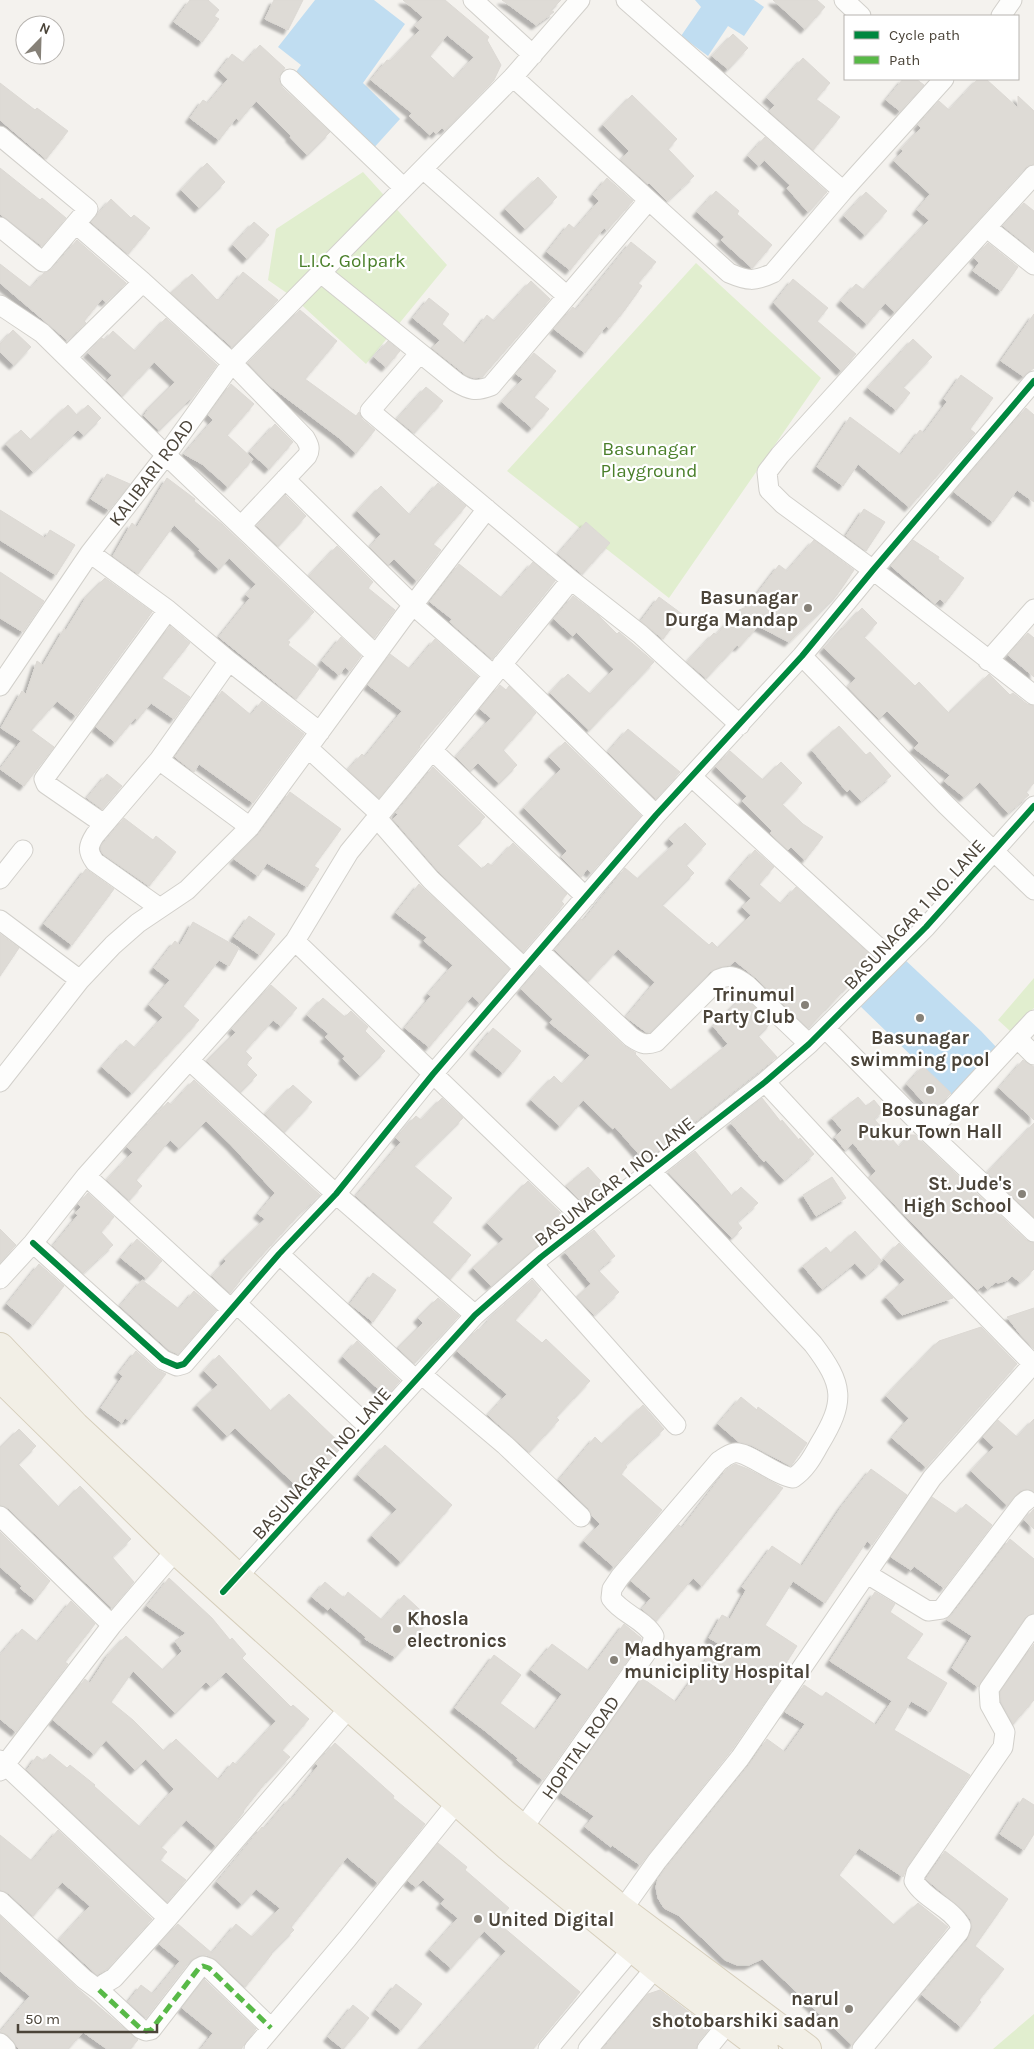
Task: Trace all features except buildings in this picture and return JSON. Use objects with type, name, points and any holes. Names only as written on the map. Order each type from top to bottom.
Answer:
[{"type":"main road","points":[[0,1347],[350,1707],[458,1801],[516,1838]]},
{"type":"main road","points":[[0,1377],[176,1550],[230,1585],[516,1838],[616,1919],[807,2049]]},
{"type":"main road","points":[[616,1919],[633,1948],[764,2049]]},
{"type":"street","points":[[473,0],[533,54]]},
{"type":"street","name":"KALIBARI ROAD","points":[[0,686],[90,553],[166,455],[232,363],[512,77],[580,0]]},
{"type":"street","points":[[626,0],[843,191]]},
{"type":"street","points":[[844,0],[860,15]]},
{"type":"street","points":[[1001,15],[1012,0]]},
{"type":"street","points":[[512,77],[729,273],[745,280],[758,280],[773,273],[936,82]]},
{"type":"street","points":[[290,79],[404,188]]},
{"type":"street","points":[[0,136],[88,210],[43,262],[0,227]]},
{"type":"street","points":[[423,168],[566,296]]},
{"type":"street","points":[[1034,175],[786,447],[768,472],[769,490],[776,497],[1034,695]]},
{"type":"street","points":[[321,273],[456,382],[469,390],[480,390],[491,386],[648,201]]},
{"type":"street","points":[[76,224],[232,363],[305,438],[309,445],[310,451],[307,456],[241,526]]},
{"type":"street","points":[[987,228],[1034,265]]},
{"type":"street","points":[[67,357],[143,282]]},
{"type":"street","points":[[0,305],[42,333],[166,455],[376,654]]},
{"type":"street","points":[[420,353],[370,411],[571,580],[666,656],[740,724]]},
{"type":"street","points":[[33,1243],[163,1360],[177,1366],[184,1364],[279,1254],[336,1194],[523,967],[539,951],[656,815],[802,656],[1034,381]]},
{"type":"street","points":[[286,479],[413,605],[497,670],[656,815]]},
{"type":"street","points":[[0,1082],[80,980],[113,945],[160,908],[187,890],[250,827],[376,654],[486,509]]},
{"type":"street","points":[[90,553],[168,610],[229,661],[320,732]]},
{"type":"street","points":[[0,1279],[33,1243],[86,1176],[295,941],[336,872],[377,816],[571,580]]},
{"type":"street","points":[[988,661],[1034,609]]},
{"type":"street","points":[[104,824],[46,784],[45,776],[168,610]]},
{"type":"street","points":[[802,656],[894,753],[1034,890]]},
{"type":"street","points":[[160,908],[95,862],[88,852],[89,844],[159,760],[229,661]]},
{"type":"street","points":[[308,748],[377,816],[431,880],[523,967]]},
{"type":"street","points":[[432,750],[586,897]]},
{"type":"street","points":[[159,760],[250,827]]},
{"type":"street","points":[[692,777],[892,960]]},
{"type":"street","name":"BASUNAGAR 1 NO. LANE","points":[[230,1585],[474,1315],[586,1221],[765,1082],[826,1029],[926,927],[1034,806]]},
{"type":"street","points":[[0,879],[23,850]]},
{"type":"street","points":[[0,920],[80,980]]},
{"type":"street","points":[[295,941],[586,1221]]},
{"type":"street","points":[[539,951],[630,1037],[640,1043],[648,1045],[656,1042],[719,979],[729,975],[739,978],[747,984],[809,1044]]},
{"type":"street","points":[[927,1130],[947,1114],[1034,1020]]},
{"type":"street","points":[[826,1029],[927,1130],[1034,1232]]},
{"type":"street","points":[[1018,1039],[1034,1055]]},
{"type":"street","points":[[189,1060],[336,1194],[474,1315]]},
{"type":"street","points":[[616,1919],[656,1861],[740,1758],[932,1478],[1033,1364],[907,1235],[765,1082]]},
{"type":"street","name":"HOPITAL ROAD","points":[[516,1838],[651,1646],[654,1636],[649,1628],[617,1607],[611,1598],[612,1589],[620,1577],[720,1461],[727,1456],[735,1452],[745,1455],[784,1477],[793,1478],[802,1472],[833,1423],[838,1406],[838,1388],[834,1376],[827,1362],[813,1344],[651,1170]]},
{"type":"street","points":[[86,1176],[371,1429]]},
{"type":"street","points":[[279,1254],[418,1377],[505,1445],[581,1516]]},
{"type":"street","points":[[533,1264],[676,1425]]},
{"type":"street","points":[[867,1574],[928,1612],[942,1609],[1027,1500]]},
{"type":"street","points":[[0,1516],[112,1625]]},
{"type":"street","points":[[168,1918],[2,1765],[112,1625],[176,1550]]},
{"type":"street","points":[[862,2049],[959,1932],[961,1926],[957,1919],[919,1889],[914,1881],[916,1873],[1003,1747],[1005,1732],[990,1705],[989,1689],[1034,1624]]},
{"type":"street","points":[[99,1990],[104,1984],[114,1978],[168,1918],[350,1707]]},
{"type":"street","points":[[0,1901],[141,2029],[151,2030],[199,1968],[203,1966],[209,1968],[266,2041],[458,1801]]},
{"type":"street","points":[[548,2049],[633,1948]]},
{"type":"street","points":[[588,2049],[656,1967]]},
{"type":"street","points":[[707,2049],[729,2022]]},
{"type":"street","points":[[0,2043],[6,2049]]},
{"type":"green space","name":"L.I.C. Golpark","points":[[363,172],[447,265],[366,364],[294,298],[268,280],[276,229]]},
{"type":"green space","name":"Basunagar Playground","points":[[696,263],[821,378],[669,598],[507,471]]},
{"type":"green space","points":[[1034,978],[1034,1008],[1010,1031],[998,1020]]},
{"type":"green space","points":[[1034,2014],[1034,2049],[993,2049]]},
{"type":"water","points":[[315,0],[374,0],[405,24],[363,83],[400,119],[371,151],[293,76],[301,65],[278,47]]},
{"type":"water","points":[[695,0],[754,0],[764,7],[744,36],[728,26],[708,56],[681,36],[701,7]]},
{"type":"water","name":"Basunagar swimming pool","points":[[903,958],[998,1049],[953,1096],[859,1005]]},
{"type":"marked path","points":[[99,1990],[141,2029],[151,2030],[199,1968],[203,1966],[209,1968],[271,2028]]},
{"type":"cycle path","points":[[33,1243],[163,1360],[177,1366],[184,1364],[279,1254],[336,1194],[433,1074],[656,815],[802,656],[1034,381]]},
{"type":"cycle path","points":[[223,1592],[475,1315],[541,1257],[765,1082],[809,1044],[926,927],[1034,806]]},
{"type":"place","name":"Basunagar Durga Mandap","points":[[808,608]]},
{"type":"place","name":"Trinumul Party Club","points":[[805,1005]]},
{"type":"place","name":"Basunagar swimming pool","points":[[920,1018]]},
{"type":"place","name":"Bosunagar Pukur Town Hall","points":[[930,1090]]},
{"type":"place","name":"St. Jude's High School","points":[[1022,1194]]},
{"type":"place","name":"Khosla electronics","points":[[397,1629]]},
{"type":"place","name":"Madhyamgram municiplity Hospital","points":[[614,1660]]},
{"type":"place","name":"United Digital","points":[[478,1919]]},
{"type":"place","name":"narul shotobarshiki sadan","points":[[849,2009]]}]
